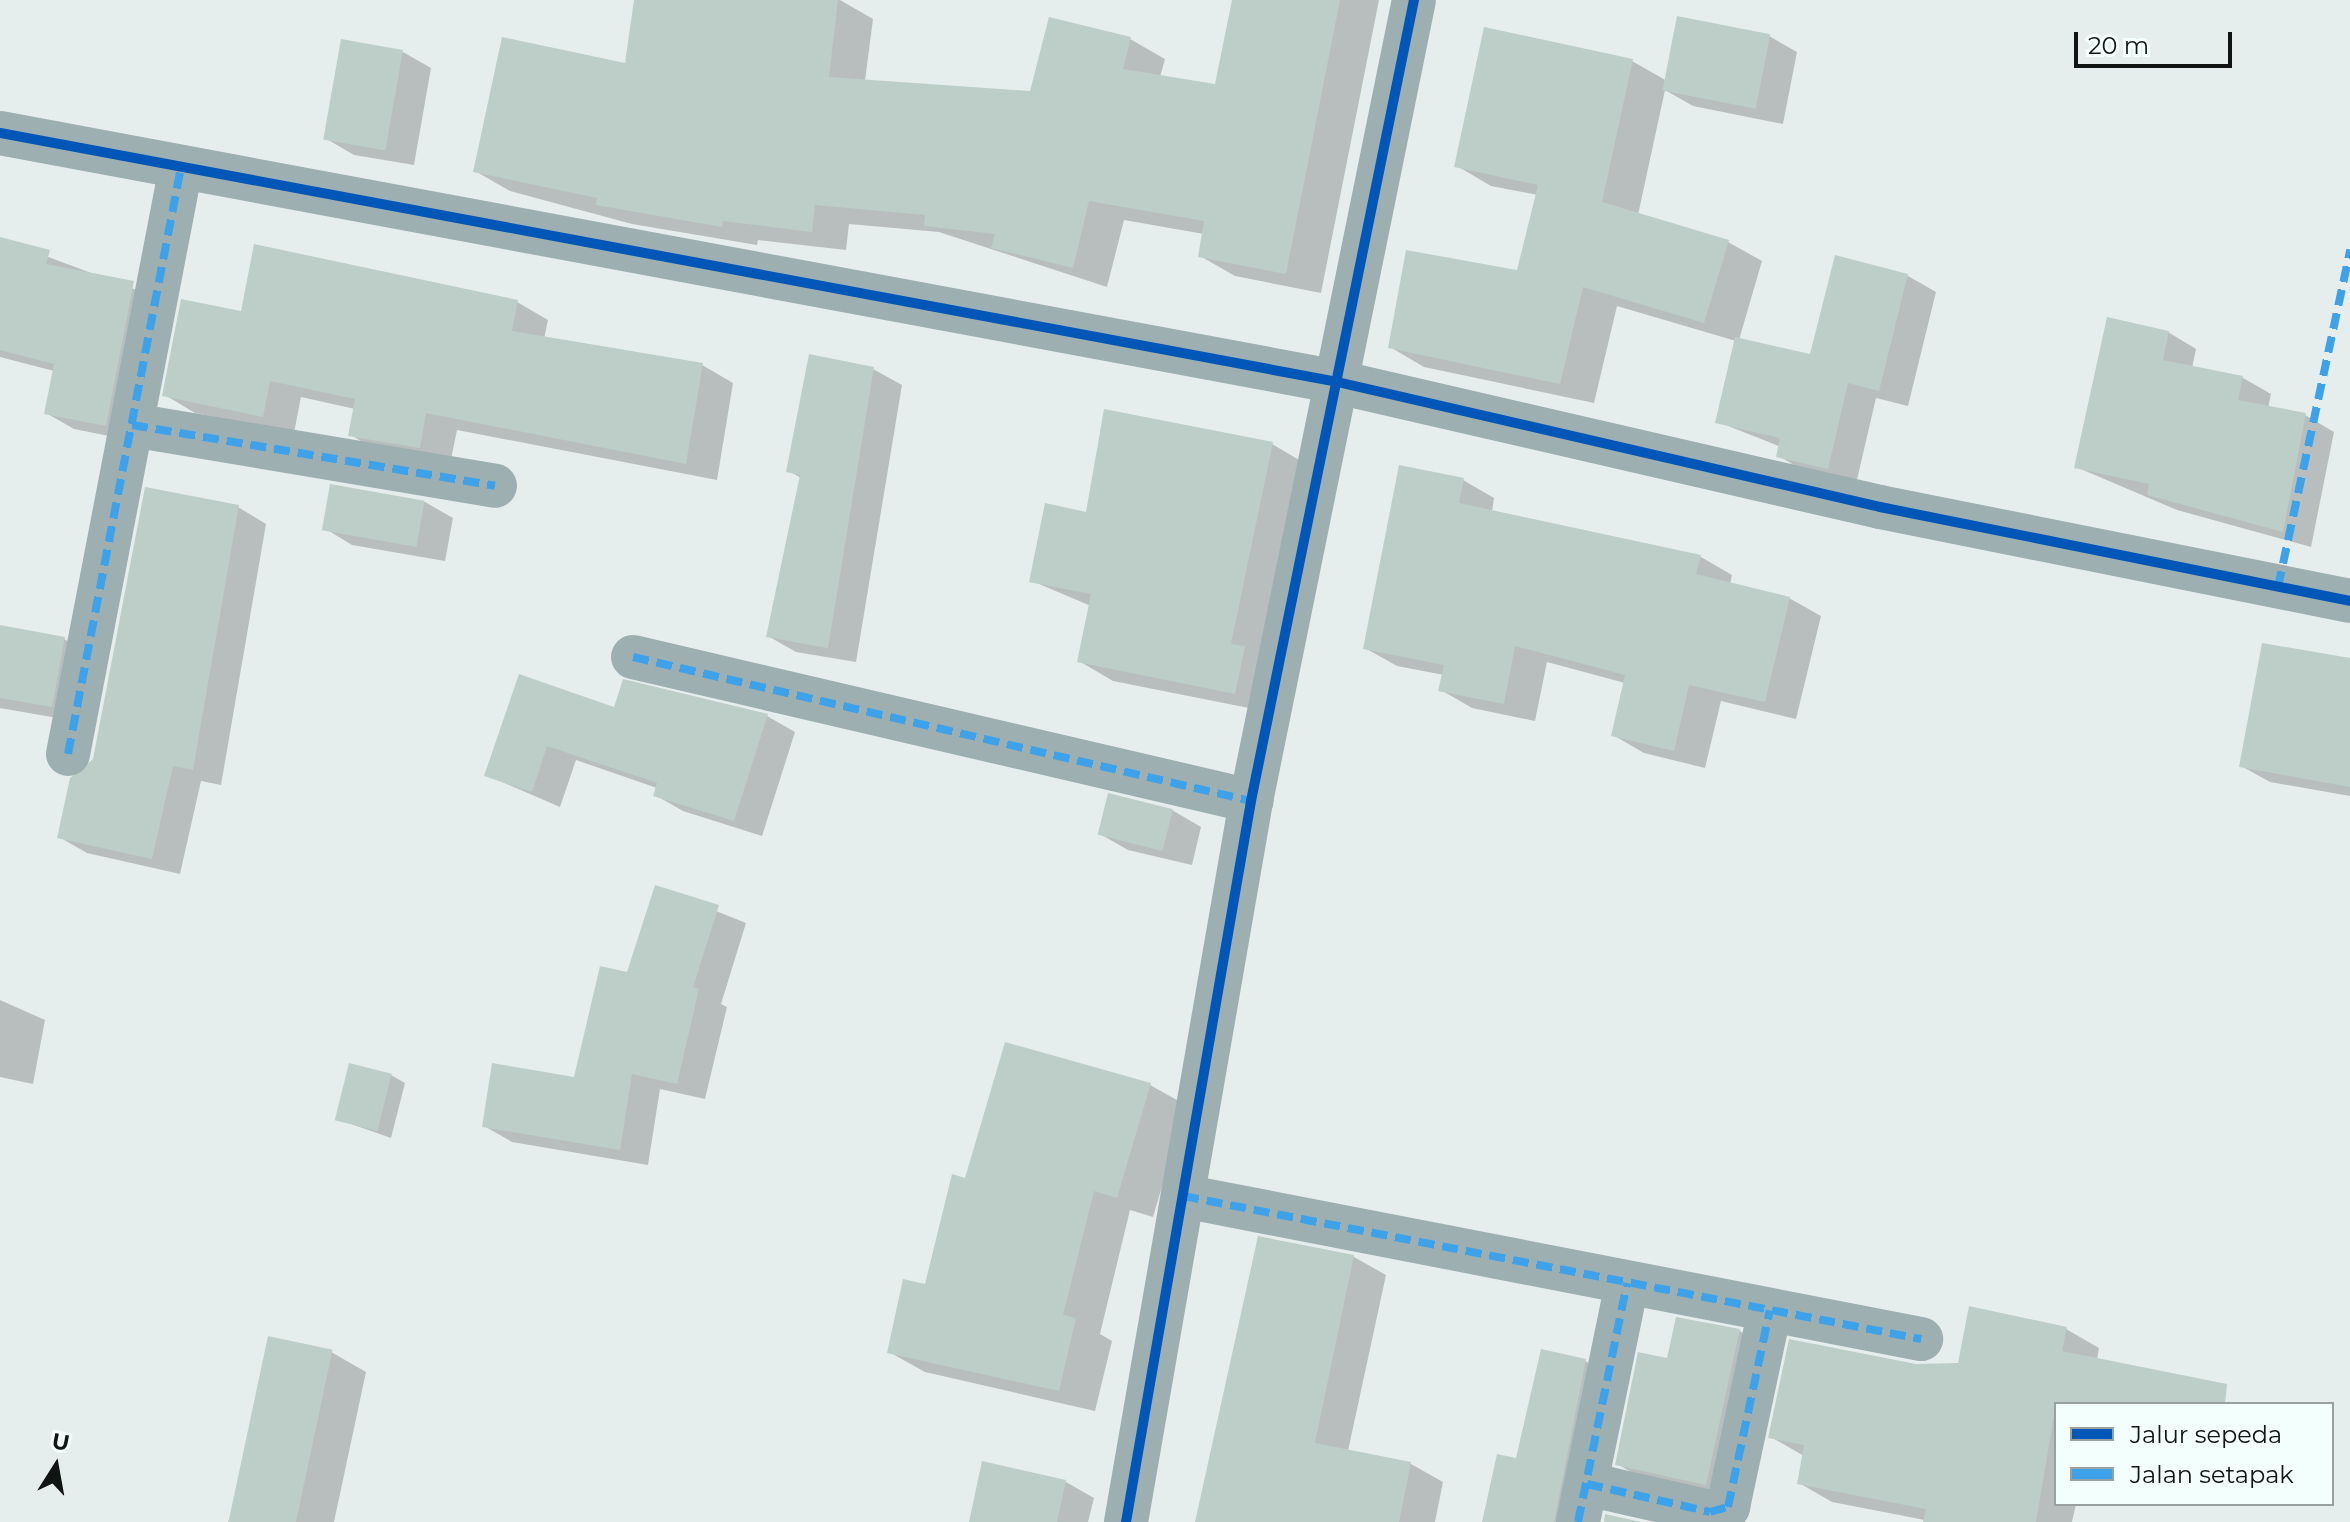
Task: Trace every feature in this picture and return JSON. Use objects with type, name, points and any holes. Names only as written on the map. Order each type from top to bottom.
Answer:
[{"type":"street","points":[[1126,1522],[1251,801],[1333,381],[1414,0]]},
{"type":"street","points":[[0,133],[1333,381],[1880,507],[2350,601]]},
{"type":"street","points":[[68,754],[181,167]]},
{"type":"street","points":[[132,425],[495,486]]},
{"type":"street","points":[[633,657],[1251,801]]},
{"type":"street","points":[[1183,1196],[1921,1339]]},
{"type":"street","points":[[1627,1283],[1583,1503],[1710,1512],[1728,1507],[1770,1310]]},
{"type":"building","points":[[634,0],[838,0],[829,77],[1030,91],[1049,17],[1131,37],[1123,69],[1215,84],[1232,0],[1340,0],[1286,274],[1198,257],[1204,221],[1089,201],[1073,268],[991,248],[995,234],[924,226],[925,215],[815,205],[812,232],[723,221],[722,227],[596,205],[597,198],[473,172],[502,37],[625,63]]},
{"type":"building","points":[[1677,16],[1770,34],[1756,109],[1662,91]]},
{"type":"building","points":[[1484,27],[1633,59],[1602,202],[1729,240],[1704,323],[1583,287],[1560,384],[1388,348],[1406,250],[1517,270],[1538,185],[1454,167]]},
{"type":"building","points":[[341,39],[403,50],[385,150],[323,139]]},
{"type":"building","points":[[0,237],[50,250],[46,264],[134,281],[106,426],[44,414],[54,364],[0,350]]},
{"type":"building","points":[[254,244],[518,300],[512,331],[703,363],[686,464],[426,413],[420,448],[348,436],[355,399],[270,381],[263,417],[162,396],[181,299],[241,311]]},
{"type":"building","points":[[1835,255],[1908,274],[1879,391],[1848,383],[1828,469],[1776,457],[1780,438],[1715,423],[1735,337],[1810,354]]},
{"type":"building","points":[[2107,317],[2169,331],[2163,360],[2243,376],[2238,400],[2306,413],[2283,532],[2147,495],[2149,484],[2074,468]]},
{"type":"building","points":[[809,354],[874,367],[828,648],[766,637],[800,475],[786,472]]},
{"type":"building","points":[[1104,409],[1273,442],[1231,644],[1245,646],[1235,694],[1077,662],[1091,594],[1029,582],[1045,503],[1086,512]]},
{"type":"building","points":[[1399,465],[1464,478],[1459,503],[1701,555],[1696,574],[1790,597],[1765,702],[1689,685],[1674,751],[1611,736],[1625,675],[1515,646],[1504,704],[1438,691],[1444,665],[1363,649]]},
{"type":"building","points":[[330,484],[425,501],[416,547],[322,530]]},
{"type":"building","points":[[145,487],[239,505],[193,770],[173,766],[152,859],[57,838],[70,778],[93,759]]},
{"type":"building","points":[[0,625],[65,637],[52,707],[0,698]]},
{"type":"building","points":[[2262,643],[2350,658],[2350,787],[2239,767]]},
{"type":"building","points":[[519,674],[614,707],[623,679],[768,714],[734,821],[653,796],[657,783],[547,746],[532,792],[484,776]]},
{"type":"building","points":[[1108,793],[1173,809],[1163,851],[1098,835]]},
{"type":"building","points":[[655,885],[719,905],[693,987],[699,989],[677,1084],[632,1074],[620,1150],[482,1127],[492,1063],[574,1077],[600,966],[627,972]]},
{"type":"building","points":[[1005,1042],[1151,1083],[1117,1198],[1094,1191],[1063,1315],[1076,1318],[1059,1391],[887,1353],[903,1279],[925,1284],[952,1174],[965,1178]]},
{"type":"building","points":[[349,1063],[392,1074],[377,1131],[335,1120]]},
{"type":"building","points":[[1258,1236],[1354,1255],[1315,1443],[1411,1462],[1399,1522],[1195,1522]]},
{"type":"building","points":[[1969,1306],[2067,1327],[2062,1351],[2227,1384],[2225,1402],[2054,1402],[2036,1522],[1923,1522],[1926,1509],[1797,1484],[1804,1445],[1768,1438],[1789,1339],[1916,1364],[1958,1363]]},
{"type":"building","points":[[1676,1317],[1740,1329],[1706,1485],[1615,1465],[1638,1352],[1667,1358]]},
{"type":"building","points":[[268,1336],[333,1350],[296,1522],[228,1522]]},
{"type":"building","points":[[1541,1349],[1586,1359],[1554,1522],[1482,1522],[1497,1454],[1516,1458]]},
{"type":"building","points":[[982,1461],[1066,1480],[1057,1522],[969,1522]]},
{"type":"building","points":[[1605,1514],[1641,1522],[1604,1522]]},
{"type":"marked path","points":[[68,754],[181,167]]},
{"type":"marked path","points":[[2278,587],[2350,250]]},
{"type":"marked path","points":[[132,425],[495,486]]},
{"type":"marked path","points":[[633,657],[1251,801]]},
{"type":"marked path","points":[[1183,1196],[1921,1339]]},
{"type":"marked path","points":[[1578,1522],[1627,1283]]},
{"type":"marked path","points":[[1587,1484],[1710,1512],[1728,1507],[1770,1310]]},
{"type":"cycle path","points":[[1126,1522],[1251,801],[1414,0]]},
{"type":"cycle path","points":[[0,133],[1333,381],[1880,507],[2350,601]]}]
